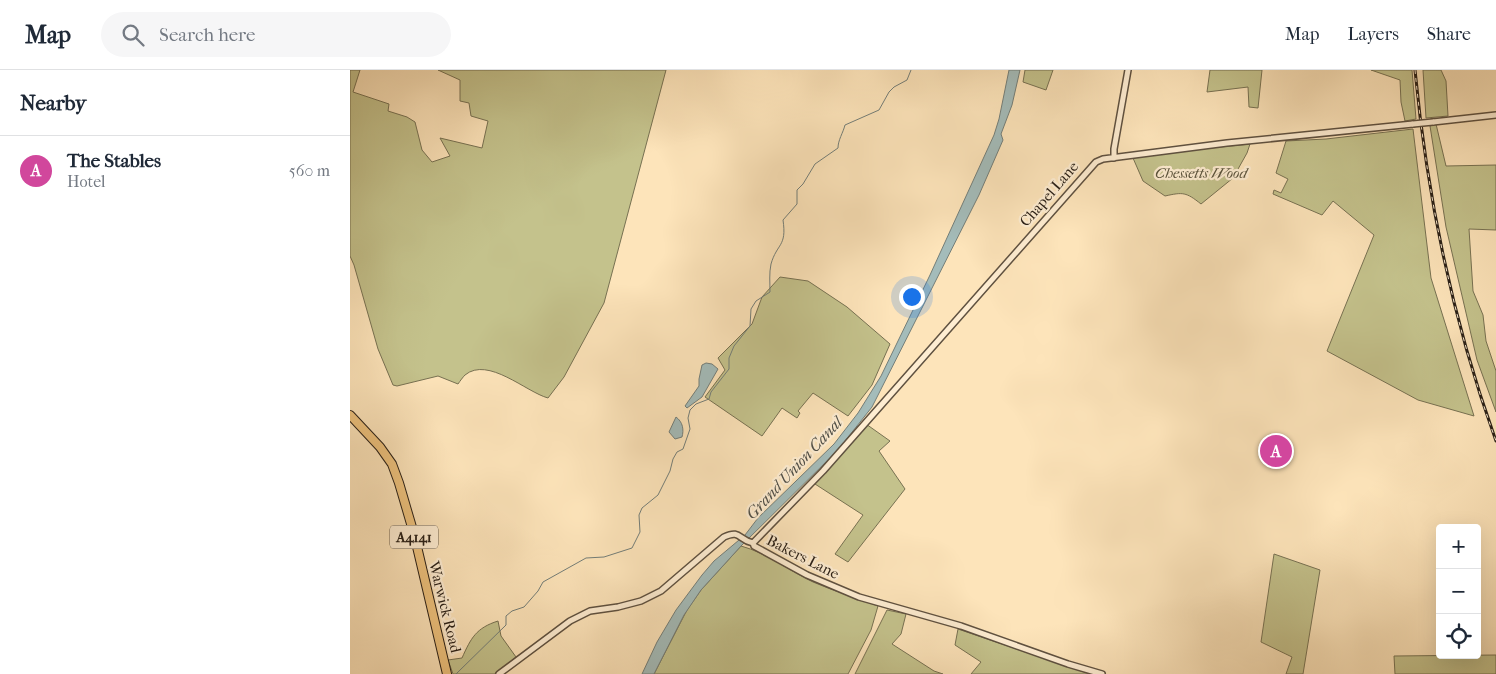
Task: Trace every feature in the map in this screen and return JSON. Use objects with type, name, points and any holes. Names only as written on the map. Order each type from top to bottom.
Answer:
[{"type":"main road","name":"Warwick Road","points":[[350,415],[380,447],[392,464],[414,534],[447,674]]},
{"type":"street","points":[[1114,158],[1128,70]]},
{"type":"street","name":"Chapel Lane","points":[[750,542],[822,472],[1092,164],[1114,158],[1227,143],[1496,115]]},
{"type":"street","name":"Bakers Lane","points":[[500,674],[570,621],[590,611],[641,601],[661,591],[724,537],[735,533],[754,546],[807,575],[854,595],[961,626],[1102,674]]},
{"type":"green space","points":[[350,70],[360,70],[353,92],[389,104],[388,111],[407,117],[415,122],[422,150],[432,162],[450,156],[440,138],[482,148],[488,121],[471,116],[469,103],[460,101],[460,80],[438,70],[666,70],[604,303],[564,377],[548,398],[496,372],[485,370],[474,370],[465,375],[458,384],[438,376],[397,386],[393,385],[378,349],[350,256]]},
{"type":"green space","points":[[1025,70],[1053,70],[1046,90],[1023,82]]},
{"type":"green space","points":[[1210,70],[1262,70],[1258,108],[1249,107],[1248,87],[1207,92]]},
{"type":"green space","points":[[1371,70],[1412,70],[1416,119],[1405,121],[1401,102],[1400,80]]},
{"type":"green space","points":[[1423,70],[1441,70],[1446,81],[1448,116],[1426,118]]},
{"type":"green space","points":[[1436,124],[1446,166],[1496,165],[1496,230],[1469,229],[1473,291],[1483,315],[1486,341],[1496,371],[1496,412],[1477,360],[1446,227],[1430,126]]},
{"type":"green space","points":[[1413,129],[1431,278],[1474,416],[1418,400],[1327,351],[1374,235],[1333,201],[1322,215],[1273,194],[1274,190],[1281,193],[1288,179],[1276,173],[1286,141],[1326,139]]},
{"type":"green space","name":"Chessetts Wood","points":[[1250,144],[1233,178],[1201,204],[1184,194],[1165,196],[1143,181],[1133,158],[1181,151]]},
{"type":"green space","points":[[780,277],[808,281],[847,307],[890,344],[872,385],[848,416],[813,393],[798,411],[800,413],[797,418],[782,408],[762,436],[705,397],[725,370],[718,358],[752,324],[762,297]]},
{"type":"green space","points":[[866,424],[890,441],[879,451],[905,489],[848,562],[835,554],[863,515],[815,484]]},
{"type":"green space","points":[[741,546],[769,557],[813,582],[878,606],[871,630],[848,674],[654,674],[687,610],[701,590]]},
{"type":"green space","points":[[1274,554],[1320,570],[1303,674],[1286,674],[1292,657],[1261,642]]},
{"type":"green space","points":[[887,610],[906,614],[901,634],[892,644],[934,671],[943,674],[855,674]]},
{"type":"green space","points":[[498,621],[501,636],[516,657],[496,674],[453,674],[448,660],[462,658],[475,635],[484,627]]},
{"type":"green space","points":[[958,629],[1090,674],[971,674],[981,662],[955,645]]},
{"type":"green space","points":[[1481,655],[1496,655],[1496,674],[1395,674],[1394,656],[1436,656],[1436,659],[1481,659]]},
{"type":"water","points":[[1009,70],[1020,70],[1012,105],[1001,134],[1003,140],[979,195],[872,407],[837,451],[741,546],[701,590],[684,615],[654,674],[642,674],[657,642],[676,610],[702,575],[714,561],[745,535],[758,518],[834,444],[858,413],[881,376],[994,135]]},
{"type":"water","points":[[706,363],[712,364],[718,369],[702,397],[687,408],[685,406],[699,386],[702,365]]},
{"type":"water","points":[[676,417],[682,424],[683,432],[682,437],[675,439],[669,432]]},
{"type":"waterway","points":[[456,674],[506,625],[506,616],[512,611],[524,607],[543,582],[586,558],[604,557],[632,548],[640,532],[639,515],[642,508],[658,495],[670,471],[673,459],[677,452],[683,449],[690,429],[688,418],[690,410],[696,404],[709,399],[711,392],[729,369],[729,358],[734,346],[750,326],[751,309],[756,301],[770,292],[771,264],[783,240],[783,220],[797,204],[797,190],[803,184],[815,164],[838,148],[845,125],[879,110],[889,92],[907,80],[911,70]]},
{"type":"railway","points":[[1415,70],[1427,164],[1444,258],[1467,351],[1496,441]]},
{"type":"place","name":"The Stables","points":[[1276,451]]},
{"type":"water label","name":"Grand Union Canal","points":[[794,468]]}]
